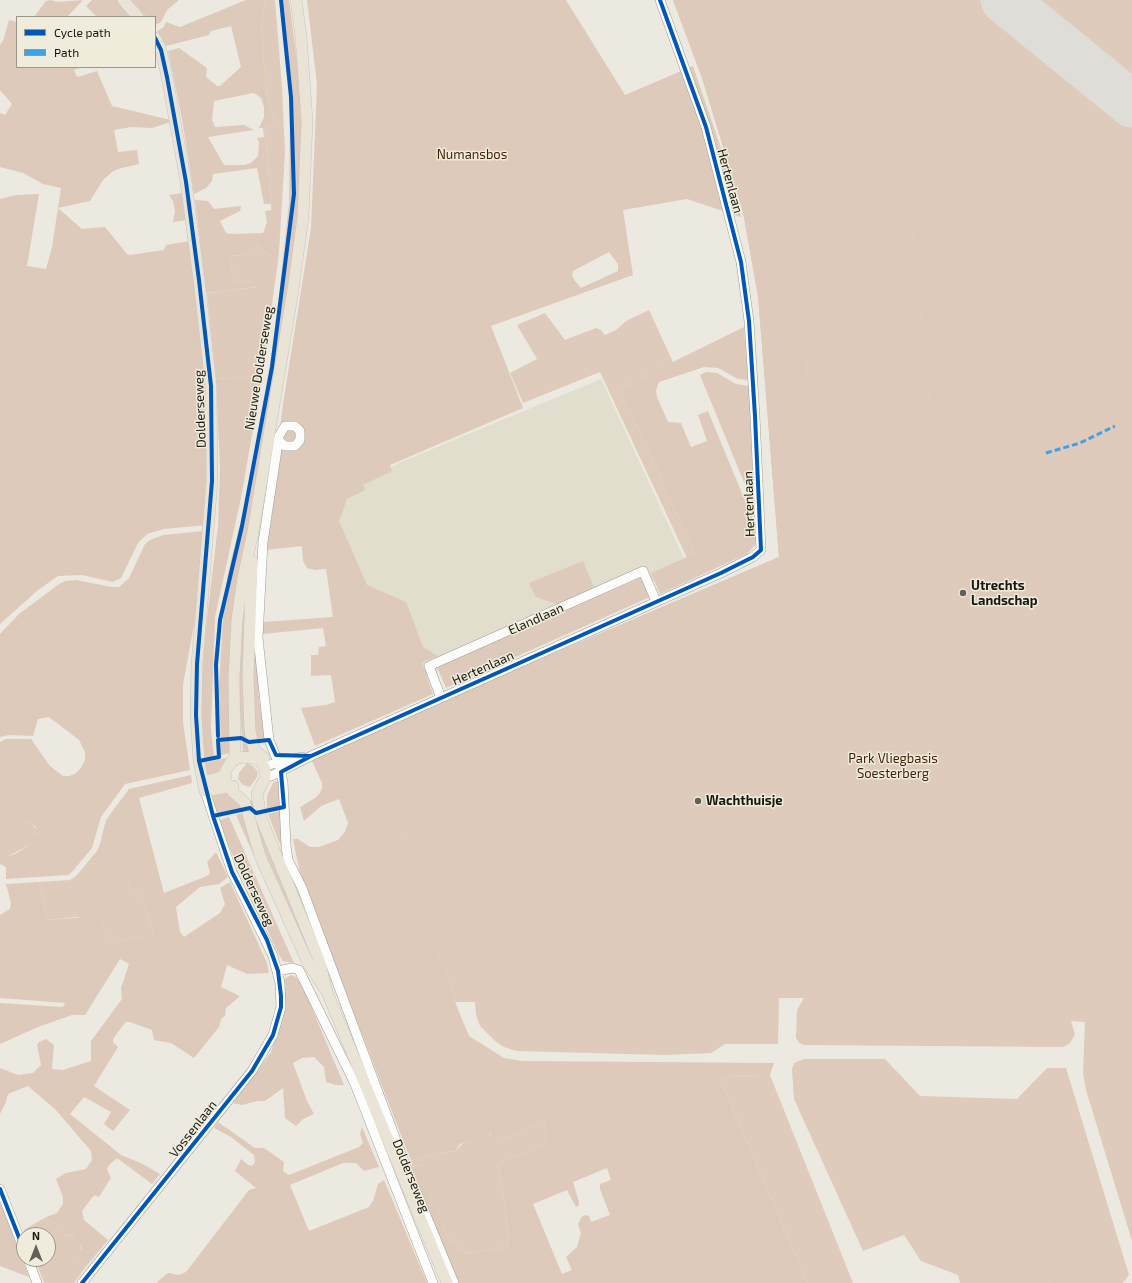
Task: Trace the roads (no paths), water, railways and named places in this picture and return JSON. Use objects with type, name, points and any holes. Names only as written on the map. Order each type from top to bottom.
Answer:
[{"type":"main road","points":[[123,0],[137,16]]},
{"type":"main road","name":"Nieuwe Dolderseweg","points":[[237,758],[233,728],[235,723],[235,642],[243,578],[253,532],[293,290],[304,204],[307,121],[301,37],[296,0]]},
{"type":"main road","name":"Dolderseweg","points":[[156,40],[161,50],[167,77],[186,182],[211,386],[212,481],[197,664],[196,715],[199,761],[204,786]]},
{"type":"main road","name":"Nieuwe Dolderseweg","points":[[253,532],[248,676],[248,705],[251,742],[254,750],[273,768]]},
{"type":"main road","points":[[204,786],[228,783],[244,793],[259,792],[269,782],[273,768],[255,758],[237,758],[228,766],[228,783]]},
{"type":"main road","name":"Dolderseweg","points":[[228,783],[245,804],[260,856],[308,963],[327,992]]},
{"type":"main road","name":"Dolderseweg","points":[[259,792],[266,825],[319,960],[327,992],[446,1283]]},
{"type":"street","name":"Hertenlaan","points":[[273,768],[311,756],[441,698],[753,557],[761,550],[749,321],[741,262],[706,127],[660,0]]},
{"type":"street","name":"Dolderseweg","points":[[279,440],[268,500],[263,542],[258,638],[269,740],[288,860],[302,888],[406,1167],[454,1283]]},
{"type":"street","name":"Elandlaan","points":[[441,698],[429,666],[643,571],[656,601]]},
{"type":"street","name":"Dolderseweg","points":[[204,786],[232,872],[267,940],[278,971],[292,968],[299,970],[354,1084],[433,1283]]},
{"type":"street","name":"Vossenlaan","points":[[82,1283],[252,1071],[263,1054],[273,1035],[281,1007],[282,996],[278,971]]},
{"type":"street","points":[[0,1189],[16,1230]]},
{"type":"street","points":[[31,1267],[37,1283]]},
{"type":"place","name":"Utrechts Landschap","points":[[963,593]]},
{"type":"place","name":"Wachthuisje","points":[[698,801]]},
{"type":"park label","name":"Numansbos","points":[[472,155]]},
{"type":"park label","name":"Park Vliegbasis Soesterberg","points":[[893,766]]}]
